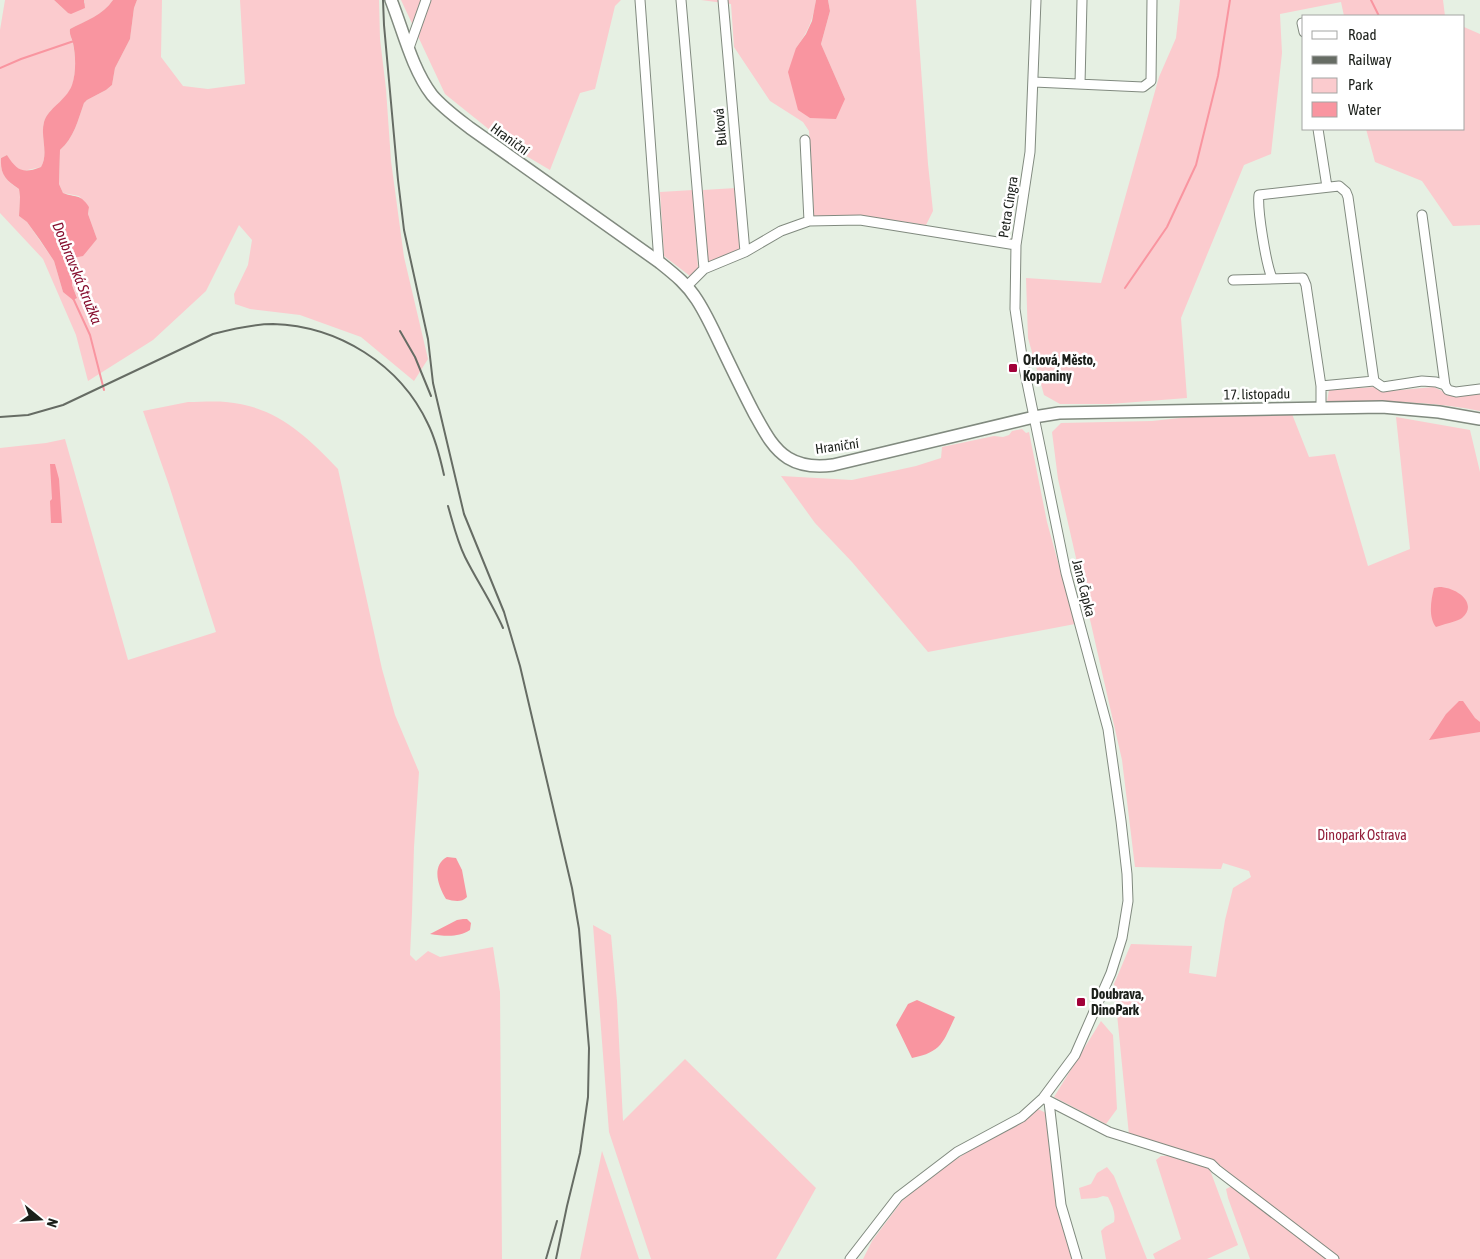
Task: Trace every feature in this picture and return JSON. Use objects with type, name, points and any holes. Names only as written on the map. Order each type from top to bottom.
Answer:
[{"type":"main road","name":"Hraniční","points":[[391,0],[418,70],[433,96],[452,114],[659,262],[687,286],[708,318],[766,435],[781,453],[797,462],[814,466],[833,465],[1034,417]]},
{"type":"main road","name":"17. listopadu","points":[[1034,417],[1059,413],[1382,406],[1411,408],[1480,419]]},
{"type":"street","points":[[409,48],[426,0]]},
{"type":"street","points":[[640,0],[659,262]]},
{"type":"street","points":[[681,0],[704,269]]},
{"type":"street","name":"Buková","points":[[723,0],[745,252]]},
{"type":"street","name":"Petra Cingra","points":[[1034,417],[1015,309],[1016,245],[1030,152],[1036,0]]},
{"type":"street","points":[[1080,84],[1082,0]]},
{"type":"street","points":[[1034,82],[1143,87],[1151,81],[1152,0]]},
{"type":"street","points":[[1318,130],[1327,187]]},
{"type":"street","points":[[805,140],[810,221]]},
{"type":"street","points":[[1272,278],[1263,236],[1259,195],[1339,186],[1346,192],[1348,198],[1374,381]]},
{"type":"street","points":[[1422,215],[1445,385],[1448,390],[1456,392],[1480,390]]},
{"type":"street","points":[[687,286],[704,269],[745,252],[781,231],[810,221],[860,220],[1016,245]]},
{"type":"street","points":[[1233,280],[1303,278],[1306,285],[1321,386],[1321,408]]},
{"type":"street","points":[[1321,386],[1374,381],[1383,387],[1422,382],[1436,382],[1445,385]]},
{"type":"street","name":"Jana Čapka","points":[[850,1259],[898,1197],[957,1152],[1022,1117],[1046,1100],[1075,1055],[1110,973],[1122,938],[1128,901],[1127,874],[1108,729],[1066,573],[1034,417]]},
{"type":"street","points":[[1046,1100],[1061,1205],[1077,1259]]},
{"type":"street","points":[[1046,1100],[1109,1132],[1211,1164],[1334,1259]]},
{"type":"green space","points":[[5,0],[54,0],[68,13],[85,3],[84,0],[113,0],[99,14],[70,29],[75,60],[72,86],[66,96],[49,113],[44,122],[44,156],[41,167],[23,171],[13,166],[7,155],[1,158],[5,177],[19,189],[19,216],[27,222],[54,261],[63,292],[77,297],[72,285],[68,259],[80,255],[97,239],[88,214],[89,207],[79,196],[63,193],[59,184],[60,150],[69,140],[84,103],[112,85],[115,68],[130,39],[134,8],[137,0],[162,0],[161,57],[183,86],[208,89],[245,84],[240,0],[379,0],[380,39],[391,161],[404,257],[428,359],[414,381],[361,337],[300,315],[250,309],[235,304],[234,294],[248,265],[252,240],[239,225],[206,291],[153,340],[88,381],[76,335],[43,259],[0,213],[0,30]]},
{"type":"green space","points":[[401,0],[621,0],[615,6],[595,89],[580,93],[550,170],[511,147],[445,94]]},
{"type":"green space","points":[[701,0],[816,0],[809,26],[796,48],[845,99],[821,44],[830,11],[828,0],[916,0],[933,211],[926,225],[859,215],[814,217],[809,131],[803,122],[770,101],[734,47],[731,4]]},
{"type":"green space","points":[[1180,0],[1443,0],[1445,15],[1344,15],[1341,2],[1280,14],[1282,53],[1271,154],[1244,165],[1181,318],[1187,398],[1110,404],[1060,404],[1044,395],[1028,338],[1026,278],[1101,283],[1159,77],[1176,38]]},
{"type":"green space","points":[[1465,27],[1480,34],[1480,225],[1453,226],[1422,181],[1375,162],[1366,130],[1465,130]]},
{"type":"green space","points":[[736,188],[741,249],[707,263],[703,190]]},
{"type":"green space","points":[[693,190],[698,269],[690,276],[664,256],[660,192]]},
{"type":"green space","points":[[1374,387],[1389,391],[1434,387],[1454,397],[1480,393],[1480,411],[1423,403],[1327,402],[1329,390]]},
{"type":"green space","points":[[188,402],[221,402],[260,409],[275,416],[301,434],[338,469],[382,669],[395,715],[419,772],[410,955],[416,961],[428,951],[440,957],[493,947],[500,992],[502,1259],[0,1259],[0,448],[65,439],[128,660],[216,632],[143,411]]},
{"type":"green space","name":"Dinopark Ostrava","points":[[1292,414],[1309,457],[1335,454],[1368,566],[1410,549],[1396,417],[1470,430],[1480,472],[1480,1259],[1337,1259],[1212,1159],[1129,1135],[1114,984],[1131,944],[1192,946],[1189,973],[1216,977],[1225,920],[1233,888],[1251,877],[1249,871],[1223,863],[1221,869],[1135,867],[1122,760],[1058,479],[1052,432],[1061,423],[1152,421],[1208,415]]},
{"type":"green space","points":[[1022,429],[1026,433],[1029,432],[1047,522],[1075,624],[928,652],[852,562],[815,523],[781,476],[852,480],[916,466],[941,458],[942,447],[994,436],[1003,437],[1009,435],[1012,431]]},
{"type":"green space","points":[[593,925],[611,935],[617,1001],[623,1121],[685,1059],[816,1188],[776,1259],[651,1259],[609,1132]]},
{"type":"green space","points":[[1101,1021],[1113,1035],[1117,1109],[1106,1124],[1054,1097]]},
{"type":"green space","points":[[1036,1108],[1048,1114],[1071,1235],[1082,1259],[863,1259],[872,1241],[902,1201],[938,1171]]},
{"type":"green space","points":[[602,1151],[639,1259],[580,1259]]},
{"type":"green space","points":[[1161,1156],[1168,1156],[1205,1166],[1210,1170],[1238,1245],[1207,1259],[1155,1259],[1153,1254],[1181,1239],[1156,1160]]},
{"type":"green space","points":[[1107,1167],[1114,1176],[1147,1259],[1106,1259],[1101,1231],[1114,1222],[1112,1206],[1108,1197],[1081,1199],[1079,1188],[1091,1184],[1097,1173]]},
{"type":"green space","points":[[1230,1187],[1326,1259],[1250,1259],[1228,1198],[1226,1189]]},
{"type":"water","points":[[54,0],[84,0],[85,8],[71,14]]},
{"type":"water","points":[[113,0],[137,0],[134,8],[130,39],[115,68],[112,85],[84,103],[69,140],[60,150],[59,184],[63,193],[80,198],[89,207],[88,214],[97,239],[83,256],[68,259],[72,285],[77,298],[73,300],[63,292],[54,261],[27,222],[19,216],[19,189],[5,177],[1,158],[7,155],[14,165],[21,170],[41,167],[44,156],[44,122],[49,113],[66,96],[72,85],[75,59],[70,29],[99,14]]},
{"type":"water","points":[[816,0],[828,0],[830,11],[821,44],[845,99],[836,119],[810,118],[798,110],[788,72],[796,48],[812,21]]},
{"type":"water","points":[[50,464],[55,464],[59,479],[62,523],[51,523]]},
{"type":"water","points":[[1439,587],[1458,593],[1467,602],[1468,607],[1467,612],[1462,618],[1436,627],[1433,623],[1431,603],[1434,588]]},
{"type":"water","points":[[1459,701],[1463,701],[1480,722],[1480,732],[1429,740],[1446,714]]},
{"type":"water","points":[[447,857],[456,858],[462,870],[467,897],[460,901],[446,899],[437,876],[439,866]]},
{"type":"water","points":[[467,919],[471,923],[470,930],[465,933],[451,936],[430,934],[457,920]]},
{"type":"water","points":[[917,1000],[955,1017],[944,1039],[936,1049],[922,1056],[912,1058],[896,1025],[908,1004]]},
{"type":"waterway","points":[[1125,288],[1167,227],[1196,165],[1218,76],[1230,0]]},
{"type":"waterway","points":[[1371,0],[1378,15]]},
{"type":"waterway","points":[[0,68],[75,41]]},
{"type":"waterway","name":"Doubravská Stružka","points":[[73,298],[90,335],[104,390]]},
{"type":"railway","points":[[383,0],[404,230],[428,339],[433,383],[464,514],[504,612],[520,666],[572,888],[579,929],[589,1048],[588,1097],[580,1153],[556,1259]]},
{"type":"railway","points":[[0,417],[28,415],[63,405],[213,334],[257,325],[297,326],[321,332],[364,352],[401,383],[416,403],[428,424],[436,442],[444,475]]},
{"type":"railway","points":[[400,331],[415,357],[431,396]]},
{"type":"railway","points":[[448,506],[462,551],[503,628]]},
{"type":"railway","points":[[546,1259],[557,1221]]},
{"type":"place","name":"Orlová, Město, Kopaniny","points":[[1013,368]]},
{"type":"place","name":"Doubrava, DinoPark","points":[[1081,1002]]}]
